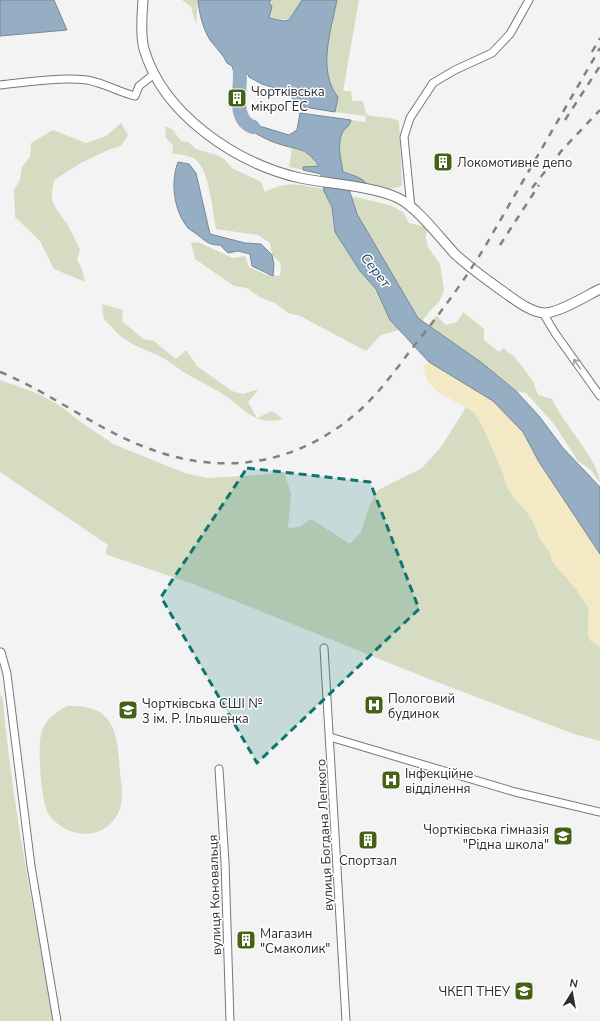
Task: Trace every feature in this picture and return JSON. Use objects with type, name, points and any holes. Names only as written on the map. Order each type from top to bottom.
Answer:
[{"type":"street","points":[[143,0],[143,47],[153,75],[181,110],[213,140],[248,159],[299,177],[398,198],[411,208],[462,259],[516,300],[529,308],[543,313],[556,310],[600,289]]},
{"type":"street","points":[[411,208],[404,138],[410,118],[433,83],[455,70],[492,53],[510,34],[529,0]]},
{"type":"street","points":[[0,85],[56,80],[87,80],[104,84],[135,96],[139,86],[153,75]]},
{"type":"street","points":[[543,313],[555,333],[600,396]]},
{"type":"street","name":"вулиця Богдана Лепкого","points":[[324,648],[346,1021]]},
{"type":"street","points":[[1,652],[7,674],[31,866],[57,1021]]},
{"type":"street","points":[[330,738],[515,792],[600,812]]},
{"type":"street","name":"вулиця Коновальця","points":[[220,769],[225,862],[230,1021]]},
{"type":"highlighted area","points":[[247,468],[370,482],[419,609],[257,763],[161,597]]},
{"type":"green space","points":[[182,0],[198,0],[196,24],[191,7]]},
{"type":"green space","points":[[271,0],[302,0],[289,20],[269,18]]},
{"type":"green space","points":[[337,0],[359,0],[343,91],[351,91],[352,101],[363,101],[366,114],[391,118],[399,121],[402,185],[398,187],[385,189],[372,186],[359,178],[343,172],[340,157],[342,133],[350,124],[351,120],[365,122],[366,116],[335,112],[338,97],[332,87],[328,75],[327,50]]},
{"type":"green space","points":[[121,123],[128,135],[121,146],[108,150],[81,163],[54,180],[52,193],[53,202],[56,209],[69,227],[80,250],[77,260],[82,269],[85,282],[54,269],[40,241],[15,217],[14,190],[20,180],[22,167],[30,157],[31,143],[53,130],[86,143],[106,136]]},
{"type":"green space","points":[[165,126],[173,130],[181,141],[188,142],[196,149],[217,155],[224,159],[232,168],[261,182],[265,192],[280,186],[294,184],[324,189],[332,207],[335,232],[360,271],[376,288],[390,320],[399,330],[381,335],[366,351],[300,316],[288,313],[275,303],[261,298],[247,288],[234,286],[195,259],[191,243],[198,242],[233,258],[245,256],[249,267],[264,274],[280,276],[281,264],[272,255],[270,243],[258,235],[216,229],[210,192],[204,173],[200,165],[193,158],[184,155],[172,154],[173,145],[166,138]]},
{"type":"green space","points":[[292,147],[308,154],[320,166],[303,167],[303,170],[289,167]]},
{"type":"green space","points":[[351,196],[390,205],[403,212],[409,223],[427,227],[426,238],[428,247],[440,264],[444,290],[439,302],[422,321],[418,318],[357,214]]},
{"type":"green space","points":[[102,304],[123,310],[122,321],[143,339],[154,341],[176,359],[186,350],[197,366],[232,391],[243,394],[259,389],[248,402],[257,418],[163,358],[128,342],[104,320]]},
{"type":"green space","points":[[463,312],[484,329],[484,340],[499,352],[504,348],[508,353],[514,356],[533,381],[538,395],[552,399],[594,464],[600,483],[591,470],[578,461],[554,424],[526,393],[516,391],[482,363],[429,326],[436,315],[446,325],[457,322]]},
{"type":"green space","points":[[0,380],[39,394],[62,407],[113,444],[185,473],[206,478],[284,472],[291,494],[288,528],[300,527],[311,519],[350,544],[361,532],[370,504],[378,490],[422,468],[441,447],[466,407],[474,412],[484,429],[504,475],[505,483],[514,498],[528,513],[535,525],[539,537],[551,554],[552,561],[577,590],[589,609],[588,633],[590,640],[600,647],[600,741],[574,734],[424,677],[193,584],[105,554],[108,545],[0,472]]},
{"type":"green space","points":[[272,411],[283,419],[273,421],[257,418]]},
{"type":"green space","points":[[0,694],[3,699],[18,820],[53,1021],[0,1021]]},
{"type":"green space","points":[[67,706],[96,710],[105,716],[115,733],[117,745],[122,795],[120,809],[114,820],[106,827],[97,832],[87,834],[76,833],[66,829],[49,815],[46,808],[42,786],[40,772],[40,745],[43,728],[50,718]]},
{"type":"sand","points":[[429,362],[493,401],[523,432],[539,462],[600,554],[600,647],[590,640],[588,633],[589,609],[577,590],[552,561],[551,554],[539,537],[535,525],[528,513],[514,498],[505,483],[504,475],[484,429],[474,412],[439,393],[427,381],[423,367]]},
{"type":"water","points":[[0,0],[54,0],[67,30],[0,36]]},
{"type":"water","points":[[198,0],[271,0],[269,3],[272,6],[269,18],[284,21],[289,20],[302,0],[337,0],[327,50],[328,75],[332,87],[338,97],[335,112],[304,107],[297,103],[286,92],[262,84],[249,77],[248,74],[245,75],[242,80],[236,79],[232,66],[227,63],[205,31],[199,10]]},
{"type":"water","points":[[236,113],[243,114],[256,125],[289,135],[297,130],[300,113],[351,120],[350,124],[342,133],[340,152],[343,172],[359,178],[367,184],[346,180],[357,214],[418,318],[482,363],[516,391],[539,416],[563,448],[600,487],[600,554],[539,462],[523,432],[493,401],[429,362],[390,320],[376,289],[360,271],[335,232],[332,207],[324,191],[321,174],[303,170],[303,167],[319,166],[314,159],[305,152],[276,143],[256,134],[238,121]]},
{"type":"water","points":[[178,162],[189,164],[196,173],[210,234],[245,243],[261,244],[272,255],[274,264],[273,276],[252,266],[250,254],[238,251],[228,253],[220,245],[208,243],[188,228],[179,213],[175,196],[174,179]]},
{"type":"waterway","name":"Серет","points":[[239,62],[239,108],[241,116],[246,123],[253,127]]},
{"type":"railway","points":[[592,52],[600,38]]},
{"type":"railway","points":[[0,372],[38,390],[93,422],[130,441],[178,458],[206,462],[233,463],[260,460],[286,454],[312,443],[336,429],[367,404],[388,380],[464,280],[482,252],[600,48]]},
{"type":"railway","points":[[565,120],[600,66]]},
{"type":"railway","points":[[532,188],[563,149],[600,110]]},
{"type":"railway","points":[[500,245],[539,185]]},
{"type":"place","name":"Чортківська мікроГЕС","points":[[237,98]]},
{"type":"place","name":"Локомотивне депо","points":[[443,162]]},
{"type":"place","name":"Пологовий будинок","points":[[374,705]]},
{"type":"place","name":"Чортківська СШІ № 3 ім. Р. Ільяшенка","points":[[128,710]]},
{"type":"place","name":"Інфекційне відділення","points":[[391,780]]},
{"type":"place","name":"Чортківська гімназія \"Рідна школа\"","points":[[563,836]]},
{"type":"place","name":"Спортзал","points":[[368,840]]},
{"type":"place","name":"Магазин \"Смаколик\"","points":[[246,940]]},
{"type":"place","name":"ЧКЕП ТНЕУ","points":[[524,991]]}]
